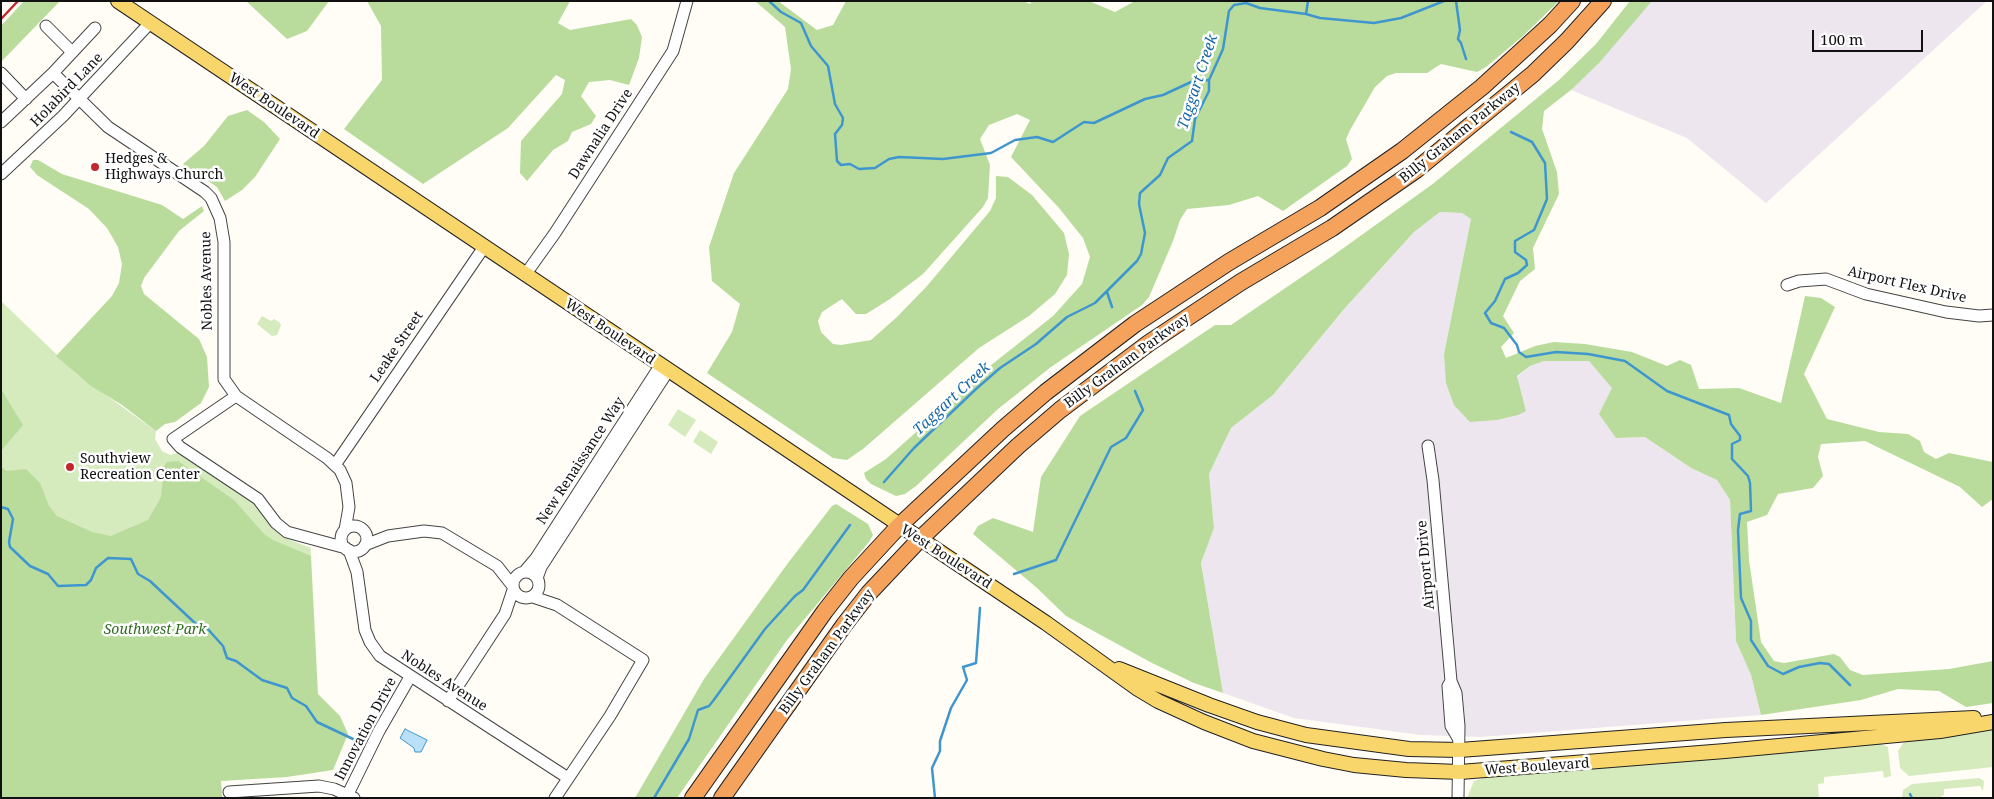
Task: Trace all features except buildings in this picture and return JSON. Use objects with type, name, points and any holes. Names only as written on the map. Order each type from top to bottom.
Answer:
[{"type":"highway","name":"Billy Graham Parkway","points":[[693,798],[825,611],[851,578],[899,526],[1003,429],[1090,357],[1182,292],[1320,208],[1402,152],[1482,88],[1550,25],[1572,1]]},
{"type":"highway","name":"Billy Graham Parkway","points":[[722,798],[844,625],[874,587],[920,539],[1018,446],[1104,376],[1194,312],[1368,204],[1456,139],[1532,74],[1567,41],[1603,1]]},
{"type":"main road","name":"West Boulevard","points":[[118,1],[1158,701],[1204,722],[1253,741],[1302,755],[1354,765],[1460,772],[1940,731],[1993,722]]},
{"type":"main road","name":"West Boulevard","points":[[1102,662],[1257,722],[1306,734],[1392,747],[1938,718],[1993,718]]},
{"type":"street","name":"Dawnalia Drive","points":[[525,275],[555,234],[673,51],[686,1]]},
{"type":"street","name":"Holabird Lane","points":[[1,174],[80,98],[150,23]]},
{"type":"street","points":[[46,26],[72,52]]},
{"type":"street","points":[[1,122],[53,73],[95,28]]},
{"type":"street","points":[[1,73],[26,99]]},
{"type":"street","name":"Nobles Avenue","points":[[53,73],[113,130],[205,192],[216,206],[224,242],[222,371],[228,387],[236,396],[336,465],[346,482],[349,507],[344,531]]},
{"type":"street","name":"Leake Street","points":[[336,465],[484,247]]},
{"type":"street","name":"Airport Flex Drive","points":[[1787,285],[1799,281],[1826,279],[1866,294],[1946,312],[1979,316],[1993,315]]},
{"type":"street","name":"New Renaissance Way","points":[[524,572],[542,550],[664,368]]},
{"type":"street","name":"New Renaissance Way","points":[[538,582],[541,567],[664,368]]},
{"type":"street","points":[[236,396],[173,438],[180,447],[258,499],[276,524],[287,532],[348,549],[363,547],[388,536],[424,532],[442,533],[497,566],[524,572],[538,582],[557,606]]},
{"type":"street","name":"Airport Drive","points":[[1428,446],[1433,480],[1451,681],[1456,693],[1460,772],[1458,798]]},
{"type":"street","name":"Nobles Avenue","points":[[349,507],[362,529]]},
{"type":"street","points":[[318,540],[344,531],[352,526],[388,536]]},
{"type":"street","points":[[362,529],[367,537],[363,547]]},
{"type":"street","points":[[344,531],[342,540],[348,549]]},
{"type":"street","name":"Nobles Avenue","points":[[357,572],[363,547]]},
{"type":"street","name":"Nobles Avenue","points":[[348,549],[357,572],[365,630],[369,640],[380,656],[568,778]]},
{"type":"street","points":[[497,566],[519,597],[531,598],[557,606],[643,660],[610,716],[555,798]]},
{"type":"street","points":[[448,701],[504,614],[516,577],[524,572]]},
{"type":"street","points":[[504,614],[531,598],[538,582]]},
{"type":"street","name":"Innovation Drive","points":[[351,796],[378,732],[410,677]]},
{"type":"street","points":[[229,792],[270,793],[320,786],[351,796]]},
{"type":"shaded area","points":[[1652,1],[1987,1],[1766,203],[1687,138],[1571,90]]},
{"type":"shaded area","points":[[1440,212],[1462,213],[1471,219],[1444,354],[1526,411],[1517,377],[1530,366],[1544,361],[1589,361],[1613,388],[1616,438],[1645,437],[1691,468],[1717,480],[1730,500],[1736,641],[1751,675],[1761,715],[1481,737],[1421,735],[1294,718],[1223,693],[1201,563],[1214,528],[1209,474],[1231,428],[1273,395],[1345,308],[1414,232]]},
{"type":"green space","points":[[24,1],[60,1],[1,62],[1,26]]},
{"type":"green space","points":[[246,1],[329,1],[307,31],[287,39]]},
{"type":"green space","points":[[367,1],[570,1],[558,23],[570,30],[631,19],[637,25],[642,37],[639,58],[629,85],[610,80],[589,82],[581,96],[596,116],[591,124],[572,132],[568,141],[553,150],[527,181],[520,173],[521,141],[562,94],[565,80],[556,75],[508,128],[423,184],[344,129],[382,80],[381,26]]},
{"type":"green space","points":[[755,1],[778,1],[817,30],[833,25],[846,1],[1023,1],[1030,4],[1032,1],[1089,1],[1115,12],[1135,1],[1559,1],[1523,36],[1486,67],[1477,72],[1441,64],[1427,73],[1396,73],[1387,76],[1375,87],[1346,139],[1352,159],[1347,166],[1283,211],[1258,196],[1229,205],[1187,209],[1180,220],[1149,297],[1142,305],[1051,367],[998,409],[916,486],[905,494],[896,496],[871,484],[866,479],[864,473],[886,459],[990,366],[1053,316],[1082,284],[1090,257],[1083,238],[1059,208],[1011,157],[1030,120],[1017,114],[989,125],[980,139],[990,165],[988,198],[983,207],[923,274],[890,299],[866,314],[856,314],[842,299],[822,312],[818,321],[821,332],[833,344],[841,345],[871,340],[927,286],[990,211],[996,198],[996,176],[1008,177],[1032,195],[1064,233],[1069,254],[1067,275],[1055,294],[1029,316],[979,348],[863,449],[847,460],[833,458],[707,373],[732,332],[740,304],[712,281],[709,247],[734,173],[788,89],[791,69],[785,27]]},
{"type":"green space","points":[[1630,1],[1652,1],[1599,63],[1571,90],[1544,111],[1542,129],[1557,172],[1559,194],[1533,248],[1535,269],[1520,281],[1503,316],[1514,333],[1501,347],[1506,358],[1535,346],[1554,342],[1585,344],[1632,352],[1667,366],[1680,360],[1691,365],[1699,389],[1739,388],[1781,403],[1805,296],[1821,298],[1835,307],[1804,374],[1827,419],[1879,432],[1908,434],[1920,441],[1924,452],[1936,459],[1949,453],[1993,462],[1993,499],[1982,507],[1960,487],[1865,441],[1821,444],[1818,457],[1823,476],[1813,488],[1778,494],[1767,515],[1747,522],[1749,560],[1761,642],[1774,661],[1784,663],[1834,654],[1840,657],[1850,670],[1863,675],[1949,669],[1993,661],[1993,703],[1966,707],[1939,691],[1898,689],[1861,700],[1761,715],[1751,675],[1736,641],[1730,500],[1717,480],[1691,468],[1645,437],[1616,438],[1599,414],[1612,388],[1589,361],[1544,361],[1530,366],[1517,376],[1526,411],[1518,415],[1497,420],[1470,422],[1454,405],[1446,383],[1444,354],[1471,219],[1462,213],[1440,212],[1414,232],[1345,308],[1273,395],[1231,428],[1209,474],[1214,528],[1201,563],[1223,693],[1194,683],[1152,663],[1066,616],[1037,588],[973,534],[978,526],[993,518],[1033,532],[1041,477],[1080,416],[1215,325],[1231,325],[1331,257],[1434,183],[1559,80],[1596,44]]},
{"type":"green space","points":[[247,110],[264,122],[280,139],[255,177],[242,190],[225,201],[217,187],[183,164],[204,146],[228,116]]},
{"type":"green space","points":[[33,160],[38,160],[62,174],[162,205],[183,219],[202,206],[204,211],[179,231],[144,278],[141,286],[144,294],[199,339],[207,357],[209,387],[201,403],[175,422],[165,424],[156,431],[122,405],[91,386],[56,356],[112,296],[119,283],[122,264],[118,247],[107,228],[89,209],[37,175],[30,167]]},
{"type":"green space","name":"Southwest Park","points":[[1,301],[79,376],[156,431],[155,439],[162,451],[170,455],[182,452],[256,504],[273,529],[285,538],[311,548],[305,774],[221,781],[222,798],[1,798]]},
{"type":"green space","points":[[262,316],[271,321],[274,319],[279,322],[281,325],[277,335],[272,336],[257,324]]},
{"type":"green space","points":[[1,389],[23,425],[1,451]]},
{"type":"green space","points":[[678,409],[696,420],[685,437],[668,425]]},
{"type":"green space","points":[[700,430],[718,442],[711,454],[693,442]]},
{"type":"green space","name":"Southwest Park","points":[[178,461],[234,500],[264,534],[273,540],[311,556],[318,694],[340,716],[348,734],[333,770],[287,777],[221,781],[222,798],[1,798],[1,466],[6,471],[26,469],[40,483],[49,506],[57,516],[92,532],[111,536],[148,520],[161,497],[164,466],[167,462]]},
{"type":"green space","points":[[836,504],[868,524],[873,535],[869,542],[787,640],[677,798],[635,798],[704,679],[788,563],[832,506]]},
{"type":"green space","points":[[1993,729],[1993,767],[1909,776],[1900,768],[1898,751],[1906,739]]},
{"type":"green space","points":[[1875,741],[1888,747],[1891,776],[1884,778],[1883,771],[1824,777],[1824,783],[1818,784],[1819,798],[1467,798],[1474,781],[1486,777]]},
{"type":"green space","points":[[1979,778],[1984,781],[1983,791],[1980,786],[1944,789],[1944,795],[1938,798],[1902,797],[1903,790],[1912,784]]},
{"type":"water","points":[[405,729],[427,740],[421,752],[415,752],[414,748],[400,738]]},
{"type":"waterway","points":[[769,1],[781,12],[801,23],[811,46],[828,66],[835,104],[843,118],[842,125],[835,134],[837,161],[841,165],[850,164],[859,169],[875,168],[889,159],[899,157],[943,159],[991,153],[1015,140],[1037,137],[1053,142],[1084,122],[1094,123],[1145,99],[1163,95],[1191,82],[1208,80]]},
{"type":"waterway","points":[[1306,14],[1308,1]]},
{"type":"waterway","name":"Taggart Creek","points":[[884,482],[914,448],[1000,368],[1036,344],[1067,317],[1095,303],[1137,261],[1141,254],[1145,233],[1139,204],[1140,193],[1160,175],[1168,158],[1192,141],[1195,119],[1209,91],[1209,80],[1223,49],[1229,11],[1234,5],[1246,3],[1260,8],[1306,14],[1320,18],[1374,23],[1401,18],[1444,1]]},
{"type":"waterway","points":[[1456,1],[1460,30],[1458,39],[1466,59]]},
{"type":"waterway","points":[[1511,132],[1532,142],[1545,163],[1547,199],[1534,230],[1515,241],[1515,252],[1526,260],[1527,265],[1518,273],[1505,279],[1495,301],[1485,313],[1491,323],[1504,328],[1517,345],[1519,352],[1526,357],[1556,352],[1588,354],[1625,361],[1667,391],[1729,415],[1731,424],[1740,436],[1740,440],[1732,444],[1732,459],[1748,476],[1750,483],[1751,511],[1740,514],[1738,530],[1741,598],[1751,621],[1751,640],[1768,666],[1783,674],[1799,667],[1820,663],[1829,664],[1850,685]]},
{"type":"waterway","points":[[1107,292],[1112,307]]},
{"type":"waterway","points":[[1014,574],[1056,560],[1111,447],[1126,438],[1143,410],[1135,391]]},
{"type":"waterway","points":[[1,507],[8,509],[13,519],[9,542],[10,547],[30,566],[48,574],[58,586],[86,585],[91,580],[96,568],[108,558],[131,559],[138,574],[150,581],[196,624],[206,627],[223,646],[227,658],[236,661],[262,680],[287,688],[292,698],[306,706],[317,722],[353,739]]},
{"type":"waterway","name":"Taggart Creek","points":[[654,798],[689,739],[698,710],[709,706],[765,629],[795,596],[803,590],[850,525]]},
{"type":"waterway","points":[[935,798],[932,768],[940,751],[940,741],[951,708],[967,680],[963,667],[976,663],[980,608]]},
{"type":"waterway","points":[[1910,794],[1912,798]]},
{"type":"railway","points":[[1,19],[18,1]]},
{"type":"place","name":"Hedges & Highways Church","points":[[95,167]]},
{"type":"place","name":"Southview Recreation Center","points":[[70,467]]}]
